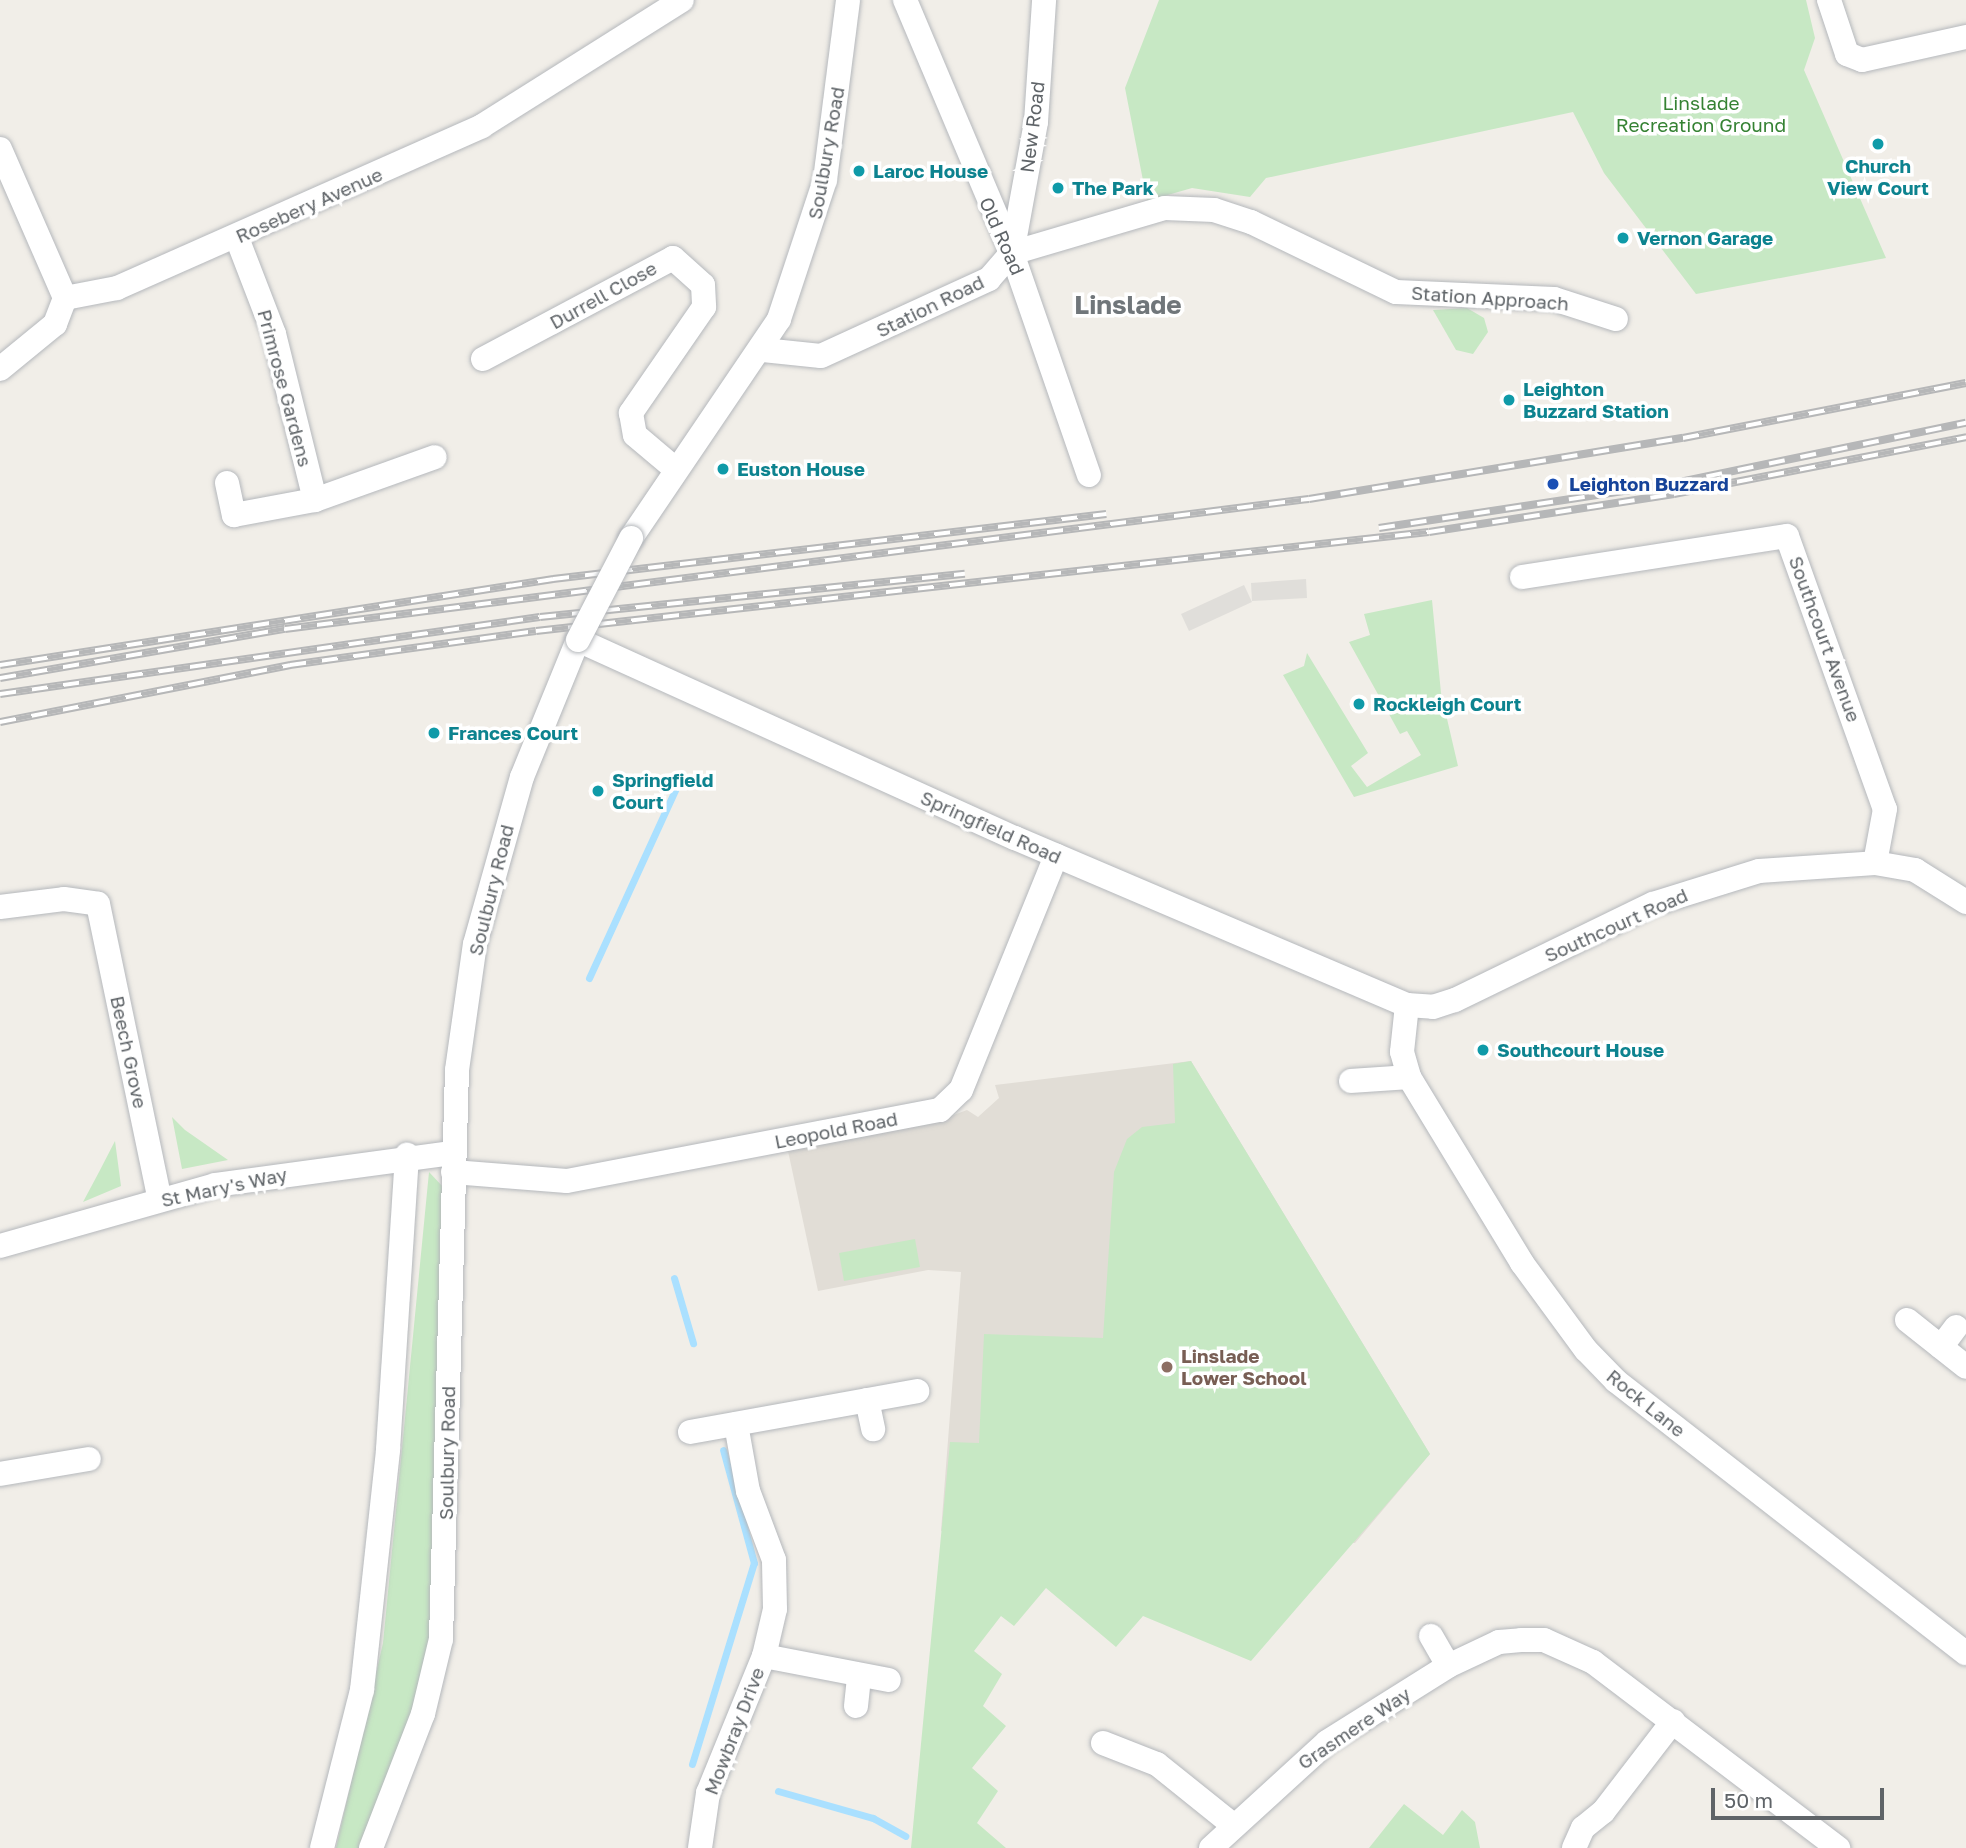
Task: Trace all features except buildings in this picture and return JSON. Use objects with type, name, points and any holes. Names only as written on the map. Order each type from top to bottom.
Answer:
[{"type":"street","name":"Rosebery Avenue","points":[[65,298],[99,296],[237,238],[482,126],[682,0]]},
{"type":"street","name":"Soulbury Road","points":[[371,1848],[423,1714],[440,1640],[457,1070],[475,944],[522,777],[576,646],[631,538],[674,468],[763,350],[808,245],[825,180],[848,0]]},
{"type":"street","name":"Old Road","points":[[905,0],[1012,253],[1089,475]]},
{"type":"street","name":"New Road","points":[[1012,253],[1036,122],[1044,0]]},
{"type":"street","points":[[1829,0],[1847,54],[1863,60],[1966,37]]},
{"type":"street","points":[[0,149],[65,298],[64,311],[41,339],[0,369]]},
{"type":"street","name":"Station Approach","points":[[1012,253],[1165,208],[1214,210],[1251,222],[1396,292],[1554,299],[1592,306],[1616,319]]},
{"type":"street","name":"Primrose Gardens","points":[[237,238],[274,334],[315,500]]},
{"type":"street","name":"Station Road","points":[[763,350],[821,356],[989,279],[1012,253]]},
{"type":"street","name":"Durrell Close","points":[[483,359],[673,258],[704,285],[704,307],[631,413],[635,435],[674,468]]},
{"type":"street","points":[[227,484],[234,515],[315,500],[435,457]]},
{"type":"street","name":"Southcourt Avenue","points":[[1522,577],[1787,536],[1885,809],[1875,863]]},
{"type":"street","name":"Springfield Road","points":[[576,646],[1056,856],[1407,1005]]},
{"type":"street","name":"Leopold Road","points":[[453,1163],[567,1181],[940,1110],[961,1090],[1056,856]]},
{"type":"street","points":[[1875,863],[1915,870],[1966,902]]},
{"type":"street","name":"Southcourt Road","points":[[1407,1005],[1433,1007],[1463,997],[1705,886],[1759,871],[1875,863]]},
{"type":"street","name":"Beech Grove","points":[[0,906],[64,899],[98,904],[160,1200]]},
{"type":"street","name":"Rock Lane","points":[[1407,1005],[1402,1052],[1409,1077],[1522,1263],[1616,1381],[1966,1653]]},
{"type":"street","points":[[1351,1081],[1409,1077]]},
{"type":"street","points":[[322,1848],[362,1690],[388,1449],[407,1155]]},
{"type":"street","name":"St Mary's Way","points":[[0,1246],[160,1200],[407,1155],[453,1163]]},
{"type":"street","points":[[1907,1320],[1966,1367]]},
{"type":"street","points":[[1941,1347],[1956,1328]]},
{"type":"street","points":[[690,1432],[917,1391]]},
{"type":"street","points":[[867,1400],[873,1429]]},
{"type":"street","name":"Mowbray Drive","points":[[700,1848],[708,1793],[764,1656],[775,1609],[774,1560],[748,1491],[736,1424]]},
{"type":"street","points":[[0,1474],[89,1459]]},
{"type":"street","points":[[1431,1636],[1448,1666]]},
{"type":"street","name":"Grasmere Way","points":[[1211,1848],[1232,1824],[1317,1750],[1448,1666],[1499,1642],[1544,1640],[1593,1662],[1673,1721],[1825,1844]]},
{"type":"street","name":"Mowbray Drive","points":[[764,1656],[889,1680]]},
{"type":"street","points":[[856,1706],[859,1675]]},
{"type":"street","points":[[1574,1848],[1583,1828],[1603,1812],[1673,1721]]},
{"type":"street","points":[[1103,1743],[1157,1764],[1232,1824]]},
{"type":"shaded area","points":[[1306,579],[1307,598],[1252,601],[1251,583]]},
{"type":"shaded area","points":[[1244,585],[1252,602],[1189,631],[1181,614]]},
{"type":"shaded area","name":"Linslade Lower School","points":[[1191,1061],[1430,1454],[1355,1543],[941,1531],[961,1272],[928,1270],[818,1291],[788,1151],[935,1122],[967,1110],[978,1117],[999,1098],[995,1085]]},
{"type":"green space","name":"Linslade Recreation Ground","points":[[1159,0],[1806,0],[1815,38],[1804,70],[1886,258],[1696,294],[1604,173],[1573,112],[1266,178],[1250,197],[1192,188],[1147,201],[1125,88]]},
{"type":"green space","points":[[1467,308],[1484,318],[1488,332],[1473,354],[1456,350],[1433,310]]},
{"type":"green space","points":[[1432,600],[1441,693],[1458,766],[1354,797],[1283,675],[1304,666],[1307,653],[1368,753],[1351,766],[1367,787],[1421,755],[1407,731],[1400,734],[1349,642],[1370,635],[1364,614]]},
{"type":"green space","name":"Linslade Lower School","points":[[1191,1061],[1430,1454],[1251,1661],[1143,1616],[1116,1647],[1046,1588],[1014,1626],[1001,1616],[974,1651],[1002,1674],[983,1706],[1006,1726],[972,1768],[998,1791],[977,1823],[1006,1848],[911,1848],[950,1442],[979,1443],[984,1334],[1103,1338],[1114,1172],[1127,1139],[1142,1127],[1175,1123],[1173,1064]]},
{"type":"green space","points":[[172,1117],[185,1130],[228,1160],[182,1169]]},
{"type":"green space","points":[[115,1141],[121,1186],[83,1202],[99,1172]]},
{"type":"green space","points":[[429,1172],[444,1188],[430,1637],[407,1733],[365,1848],[336,1848],[383,1643]]},
{"type":"green space","points":[[915,1239],[920,1267],[844,1281],[839,1253]]},
{"type":"green space","points":[[1404,1804],[1443,1835],[1462,1810],[1475,1822],[1480,1848],[1369,1848]]},
{"type":"waterway","points":[[589,978],[682,775]]},
{"type":"waterway","points":[[674,1278],[693,1343]]},
{"type":"waterway","points":[[692,1764],[754,1563],[723,1450]]},
{"type":"waterway","points":[[778,1791],[873,1818],[905,1836]]},
{"type":"railway","points":[[0,678],[285,629],[1309,499],[1683,438],[1966,383]]},
{"type":"railway","points":[[1379,528],[1675,483],[1966,423]]},
{"type":"railway","points":[[0,722],[290,665],[536,631],[1429,532],[1674,494],[1966,437]]},
{"type":"railway","points":[[0,665],[553,579],[1106,514]]},
{"type":"railway","points":[[0,694],[540,617],[965,574]]},
{"type":"place","name":"Church View Court","points":[[1878,144]]},
{"type":"place","name":"Laroc House","points":[[859,171]]},
{"type":"place","name":"The Park","points":[[1058,188]]},
{"type":"place","name":"Vernon Garage","points":[[1623,238]]},
{"type":"place","name":"Leighton Buzzard Station","points":[[1509,400]]},
{"type":"place","name":"Euston House","points":[[723,469]]},
{"type":"place","name":"Leighton Buzzard","points":[[1553,484]]},
{"type":"place","name":"Rockleigh Court","points":[[1359,704]]},
{"type":"place","name":"Frances Court","points":[[434,733]]},
{"type":"place","name":"Springfield Court","points":[[598,791]]},
{"type":"place","name":"Southcourt House","points":[[1483,1050]]},
{"type":"place","name":"Linslade Lower School","points":[[1167,1367]]},
{"type":"district","name":"Linslade","points":[[1128,305]]}]
